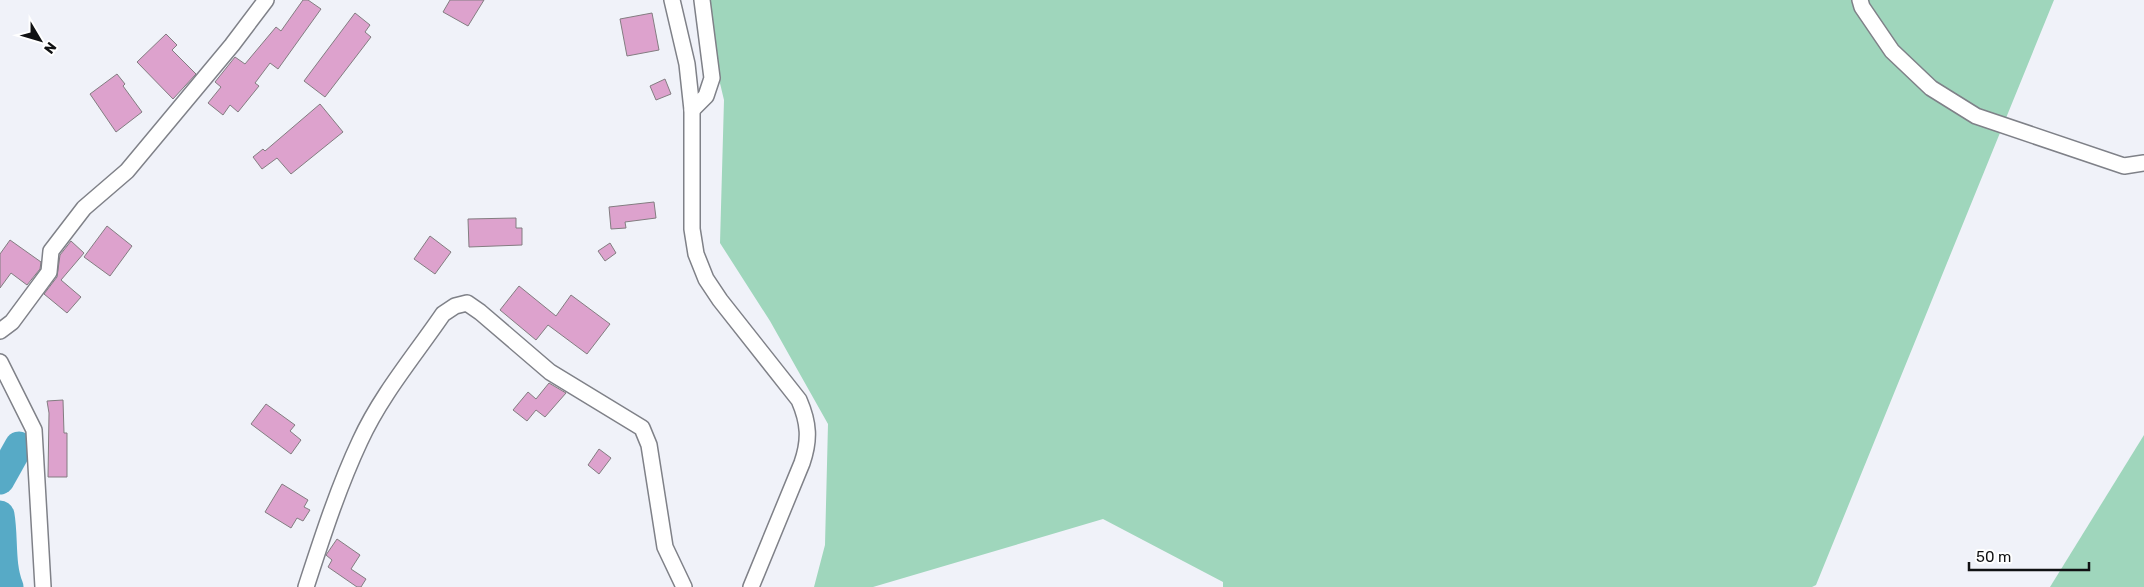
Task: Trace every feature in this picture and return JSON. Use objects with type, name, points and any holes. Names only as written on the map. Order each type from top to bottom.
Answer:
[{"type":"street","points":[[0,332],[12,322],[49,272],[52,251],[84,208],[127,171],[232,45],[266,0]]},
{"type":"street","points":[[672,0],[687,64],[692,110],[692,228],[696,254],[706,279],[720,300],[800,400],[806,415],[809,431],[808,448],[752,587]]},
{"type":"street","points":[[692,110],[706,96],[712,78],[702,0]]},
{"type":"street","points":[[1860,0],[1862,7],[1892,51],[1931,88],[1976,116],[2124,166],[2144,163]]},
{"type":"street","points":[[306,587],[328,519],[360,440],[389,391],[443,314],[455,306],[467,303],[550,372],[642,428],[649,445],[665,547],[684,587]]},
{"type":"street","points":[[0,362],[34,430],[42,587]]},
{"type":"green space","points":[[703,0],[2054,0],[1816,585],[1812,587],[1223,587],[1223,582],[1103,519],[873,587],[814,587],[825,545],[828,424],[770,321],[720,243],[724,100],[707,29]]},
{"type":"green space","points":[[2144,435],[2144,587],[2050,587]]},
{"type":"building","points":[[303,0],[308,0],[321,9],[278,69],[270,63],[255,83],[259,86],[238,112],[230,105],[223,115],[208,103],[221,87],[215,82],[235,57],[245,64],[276,27],[281,31]]},
{"type":"building","points":[[450,0],[484,0],[468,26],[443,12]]},
{"type":"building","points":[[355,13],[370,25],[365,32],[371,37],[325,97],[304,81]]},
{"type":"building","points":[[652,13],[659,50],[627,56],[620,19]]},
{"type":"building","points":[[166,34],[177,45],[172,50],[196,74],[173,99],[137,62]]},
{"type":"building","points":[[117,74],[125,84],[123,86],[142,112],[116,132],[90,94]]},
{"type":"building","points":[[665,79],[671,94],[656,100],[650,86]]},
{"type":"building","points":[[320,104],[343,132],[291,174],[277,158],[262,169],[253,157],[263,149],[265,151]]},
{"type":"building","points":[[654,202],[656,218],[625,222],[626,228],[611,229],[609,207]]},
{"type":"building","points":[[516,218],[516,228],[522,228],[522,245],[469,247],[468,219]]},
{"type":"building","points":[[107,226],[132,246],[110,276],[84,257]]},
{"type":"building","points":[[430,236],[451,252],[435,274],[414,259]]},
{"type":"building","points":[[10,240],[41,262],[40,269],[27,285],[11,273],[0,288],[0,254]]},
{"type":"building","points":[[71,241],[84,253],[61,280],[81,297],[67,313],[44,294],[57,277],[60,255]]},
{"type":"building","points":[[610,243],[616,253],[605,261],[598,251]]},
{"type":"building","points":[[519,286],[556,316],[571,295],[610,324],[587,354],[548,325],[536,340],[500,310]]},
{"type":"building","points":[[549,383],[566,393],[545,417],[536,410],[527,421],[513,410],[528,392],[536,399]]},
{"type":"building","points":[[63,400],[64,433],[67,433],[67,477],[48,477],[49,413],[47,401]]},
{"type":"building","points":[[266,404],[295,425],[290,431],[301,440],[291,454],[251,424]]},
{"type":"building","points":[[599,449],[611,458],[599,474],[588,465]]},
{"type":"building","points":[[282,484],[308,500],[304,507],[310,510],[303,521],[297,518],[291,528],[265,512]]},
{"type":"building","points":[[337,539],[360,555],[351,569],[366,579],[361,587],[357,587],[328,567],[332,560],[326,555]]},
{"type":"waterway","points":[[0,480],[19,446]]},
{"type":"waterway","points":[[0,515],[4,570],[9,587]]}]
